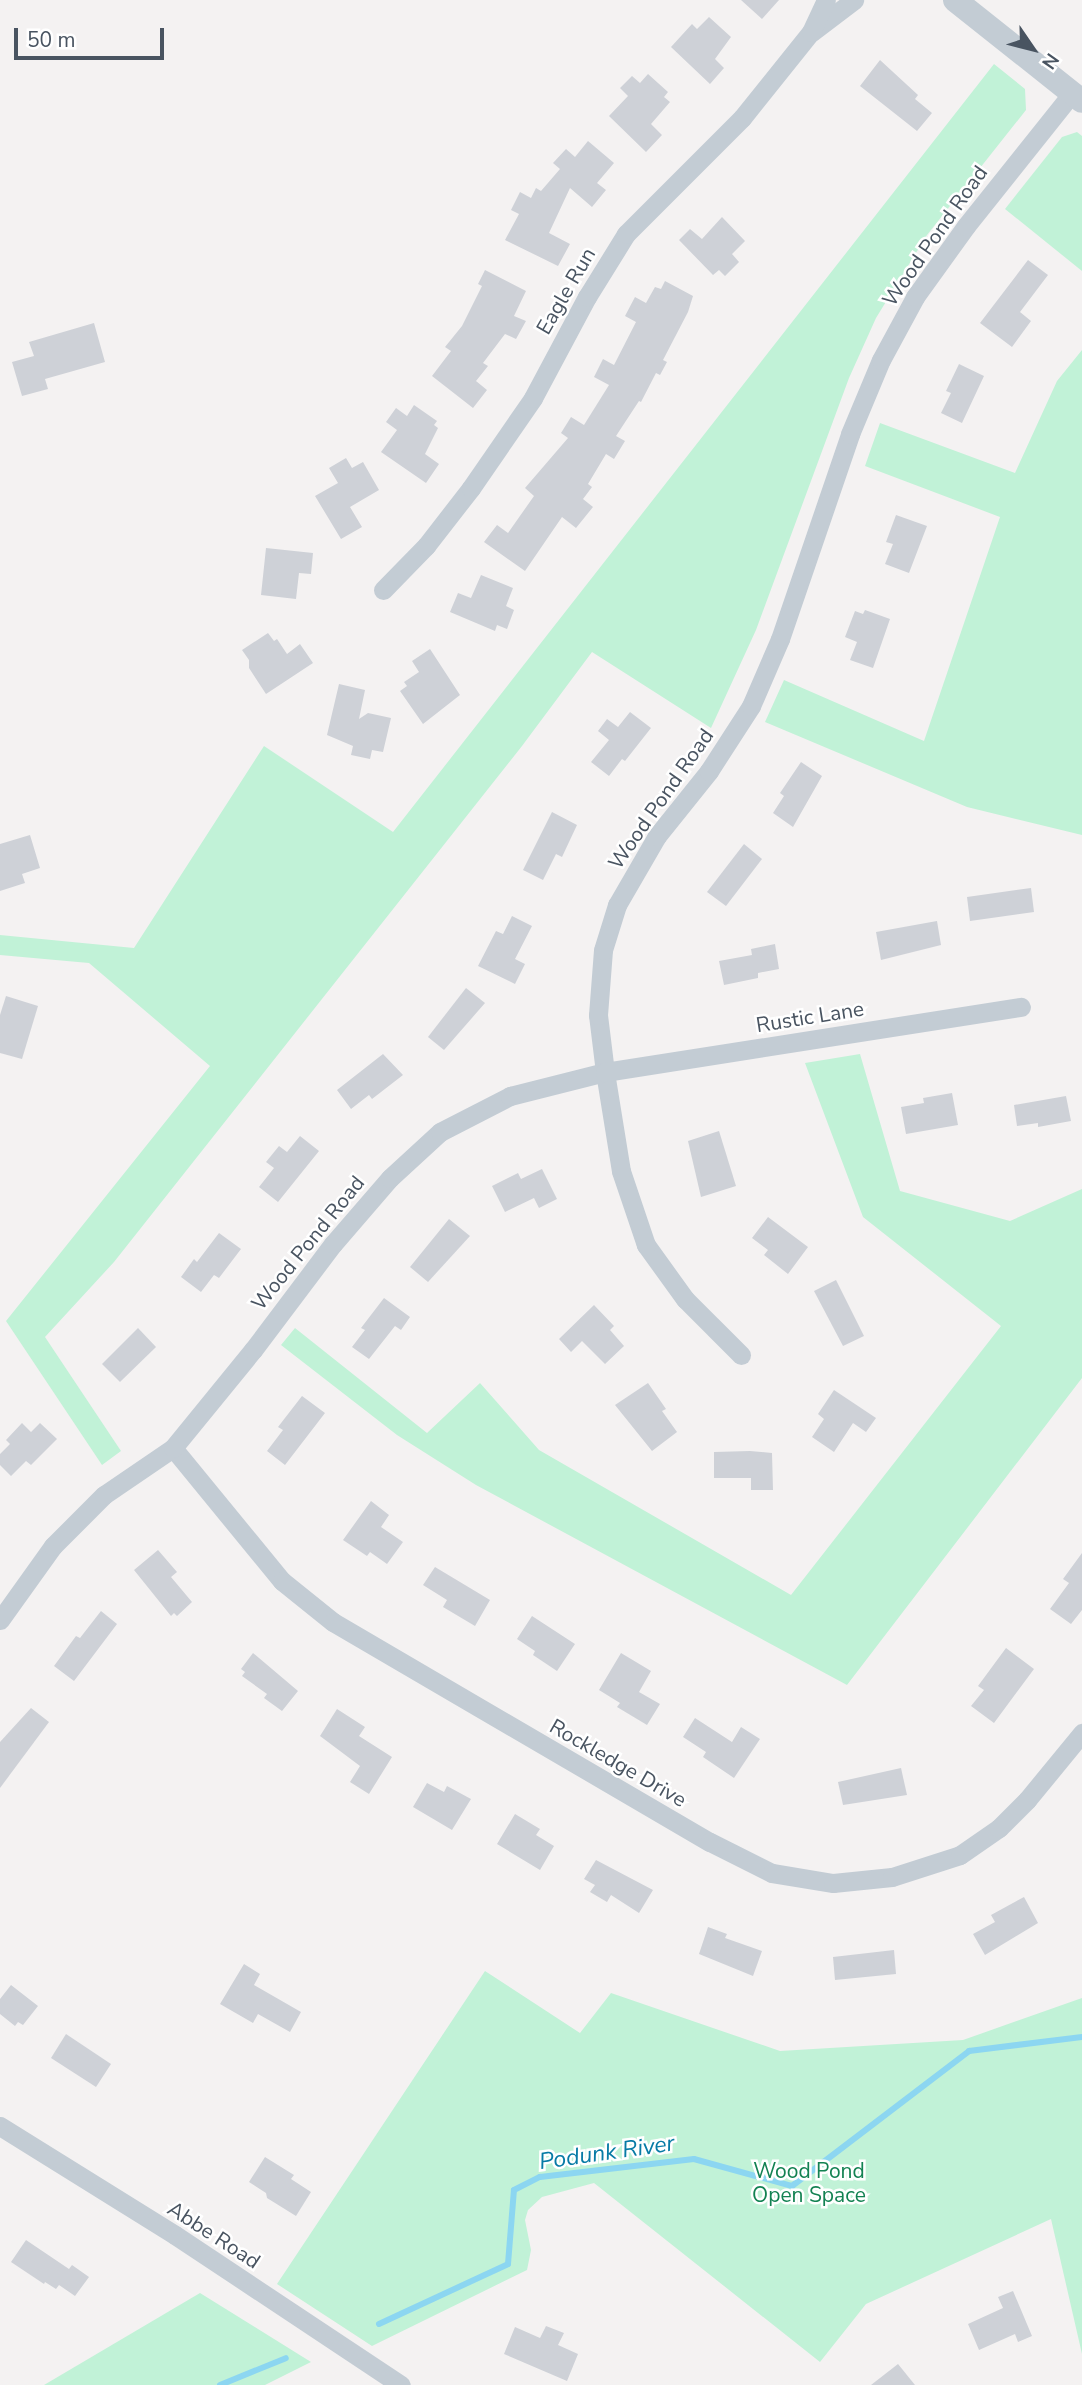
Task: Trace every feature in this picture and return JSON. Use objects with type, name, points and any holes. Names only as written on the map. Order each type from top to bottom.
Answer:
[{"type":"street","name":"Eagle Run","points":[[383,590],[426,546],[456,508],[533,398],[587,297],[626,234],[742,118],[811,32],[826,0]]},
{"type":"street","name":"Eagle Run","points":[[811,32],[855,0]]},
{"type":"street","points":[[955,0],[1077,97]]},
{"type":"street","name":"Wood Pond Road","points":[[0,1620],[62,1537],[104,1495],[173,1448],[253,1350],[333,1244],[390,1178],[440,1132],[510,1096],[605,1072],[598,1015],[598,982],[603,950],[617,905],[657,836],[709,771],[751,706],[780,639],[850,434],[881,360],[915,297],[966,226],[1077,97]]},
{"type":"street","name":"Rustic Lane","points":[[605,1072],[1021,1007]]},
{"type":"street","points":[[605,1072],[621,1171],[646,1245],[685,1299],[741,1355]]},
{"type":"street","name":"Rockledge Drive","points":[[173,1448],[282,1581],[333,1622],[710,1842],[772,1873],[833,1883],[845,1882],[892,1877],[960,1855],[999,1828],[1027,1800],[1082,1733]]},
{"type":"street","name":"Abbe Road","points":[[0,2126],[175,2235],[401,2385]]},
{"type":"green space","points":[[994,64],[1025,89],[1026,110],[927,235],[876,318],[849,378],[756,630],[711,728],[592,652],[522,746],[114,1262],[45,1337],[121,1451],[102,1465],[6,1321],[210,1066],[89,963],[0,955],[0,935],[134,948],[264,746],[393,832]]},
{"type":"green space","points":[[1077,132],[1082,136],[1082,271],[1005,209],[1062,137]]},
{"type":"green space","points":[[1082,350],[1082,835],[967,807],[765,722],[784,680],[924,741],[1000,517],[865,466],[880,423],[1015,473],[1057,381]]},
{"type":"green space","points":[[860,1054],[900,1191],[1010,1221],[1082,1189],[1082,1378],[847,1685],[476,1485],[397,1435],[281,1345],[295,1328],[427,1433],[480,1383],[539,1450],[791,1595],[1001,1326],[863,1217],[805,1063]]},
{"type":"green space","name":"Wood Pond Open Space","points":[[485,1971],[580,2033],[611,1993],[780,2051],[963,2040],[1082,1998],[1082,2354],[1051,2219],[866,2304],[820,2362],[594,2183],[542,2197],[528,2210],[525,2220],[531,2250],[527,2270],[372,2346],[277,2284]]},
{"type":"green space","points":[[200,2293],[311,2362],[265,2385],[44,2385]]},
{"type":"building","points":[[741,0],[779,0],[762,19]]},
{"type":"building","points":[[709,17],[731,37],[715,59],[724,68],[710,84],[671,47],[692,24],[697,29]]},
{"type":"building","points":[[880,60],[918,95],[915,99],[932,113],[917,131],[860,86]]},
{"type":"building","points":[[648,74],[668,92],[664,97],[670,102],[651,124],[662,135],[646,152],[609,116],[628,96],[620,88],[632,76],[640,83]]},
{"type":"building","points":[[588,141],[614,163],[597,183],[606,190],[592,207],[570,188],[549,233],[570,244],[558,266],[505,240],[519,214],[511,210],[520,192],[531,198],[536,188],[541,191],[560,169],[553,163],[566,149],[575,157]]},
{"type":"building","points":[[722,217],[745,241],[732,254],[739,262],[725,276],[719,270],[713,275],[679,240],[690,229],[702,239]]},
{"type":"building","points":[[1028,260],[1048,275],[1020,312],[1031,321],[1012,347],[980,323]]},
{"type":"building","points":[[485,270],[526,291],[514,316],[526,321],[516,339],[505,334],[483,363],[488,366],[476,381],[487,390],[473,408],[432,376],[451,351],[445,347],[462,326],[482,286],[478,284]]},
{"type":"building","points":[[665,281],[693,296],[688,312],[663,360],[667,362],[660,375],[656,373],[641,402],[639,401],[616,436],[625,441],[614,459],[606,454],[588,484],[592,487],[583,499],[593,507],[576,528],[562,517],[525,571],[484,542],[497,525],[508,533],[534,496],[525,488],[568,438],[561,433],[571,417],[584,425],[609,385],[594,377],[603,359],[614,365],[636,322],[625,316],[635,297],[646,303],[655,287],[661,289]]},
{"type":"building","points":[[94,323],[105,362],[45,379],[48,389],[22,396],[12,362],[34,356],[29,342]]},
{"type":"building","points":[[959,364],[984,376],[962,423],[941,413],[951,393],[946,391]]},
{"type":"building","points":[[414,405],[437,421],[434,425],[438,428],[425,454],[439,464],[426,483],[381,452],[397,430],[386,422],[396,408],[407,416]]},
{"type":"building","points":[[346,458],[352,468],[363,462],[379,490],[350,507],[362,527],[341,539],[315,496],[338,483],[329,468]]},
{"type":"building","points":[[896,515],[927,526],[909,573],[885,564],[893,544],[886,542]]},
{"type":"building","points":[[266,548],[313,553],[311,574],[299,573],[296,599],[261,595]]},
{"type":"building","points":[[481,575],[513,588],[506,606],[514,610],[507,629],[497,625],[495,631],[450,612],[458,593],[471,598]]},
{"type":"building","points":[[865,610],[890,619],[873,668],[850,660],[857,642],[845,637],[855,611],[863,614]]},
{"type":"building","points":[[268,633],[274,641],[277,639],[287,654],[300,644],[313,663],[266,694],[249,668],[249,660],[242,650]]},
{"type":"building","points":[[430,649],[460,695],[423,724],[400,691],[407,686],[404,682],[419,672],[412,661]]},
{"type":"building","points":[[339,684],[365,690],[359,719],[368,713],[391,718],[383,752],[372,750],[370,759],[351,755],[353,746],[327,735]]},
{"type":"building","points":[[630,712],[651,728],[625,761],[622,759],[609,776],[591,762],[609,740],[598,731],[607,719],[618,727]]},
{"type":"building","points":[[801,762],[822,776],[793,827],[773,813],[784,796],[780,793]]},
{"type":"building","points":[[552,812],[577,825],[562,857],[556,854],[543,880],[523,870]]},
{"type":"building","points":[[30,835],[40,868],[22,874],[25,883],[0,891],[0,844]]},
{"type":"building","points":[[744,844],[762,859],[726,906],[707,892]]},
{"type":"building","points":[[1031,888],[1034,912],[970,921],[967,897]]},
{"type":"building","points":[[512,916],[532,926],[515,959],[525,964],[515,984],[478,966],[496,931],[503,934]]},
{"type":"building","points":[[937,921],[941,945],[881,960],[876,932]]},
{"type":"building","points":[[775,944],[779,969],[758,973],[758,978],[724,985],[719,961],[752,955],[751,949]]},
{"type":"building","points":[[466,988],[485,1003],[444,1050],[428,1037]]},
{"type":"building","points":[[6,996],[38,1006],[22,1059],[0,1053],[0,1015]]},
{"type":"building","points":[[383,1054],[403,1075],[372,1099],[369,1095],[351,1109],[337,1090]]},
{"type":"building","points":[[952,1093],[958,1125],[906,1134],[901,1107],[924,1103],[923,1098]]},
{"type":"building","points":[[1066,1096],[1071,1121],[1038,1127],[1038,1123],[1017,1126],[1014,1105]]},
{"type":"building","points":[[719,1131],[736,1186],[701,1197],[688,1141]]},
{"type":"building","points":[[300,1136],[319,1151],[278,1202],[259,1187],[274,1168],[266,1162],[279,1146],[287,1152]]},
{"type":"building","points":[[542,1169],[557,1199],[539,1208],[534,1198],[505,1212],[492,1186],[518,1173],[521,1179]]},
{"type":"building","points":[[768,1217],[808,1247],[788,1274],[764,1255],[768,1250],[752,1238]]},
{"type":"building","points":[[449,1219],[470,1236],[428,1282],[410,1267]]},
{"type":"building","points":[[219,1233],[241,1249],[219,1278],[214,1275],[201,1292],[181,1277],[194,1259],[197,1262]]},
{"type":"building","points":[[836,1280],[864,1336],[843,1346],[814,1291]]},
{"type":"building","points":[[384,1298],[410,1317],[401,1330],[395,1326],[369,1359],[352,1347],[365,1330],[361,1328]]},
{"type":"building","points":[[594,1305],[614,1326],[610,1330],[624,1346],[605,1364],[582,1341],[571,1352],[559,1339]]},
{"type":"building","points":[[138,1328],[156,1347],[120,1382],[102,1364]]},
{"type":"building","points":[[648,1383],[666,1409],[662,1411],[677,1432],[652,1451],[615,1405]]},
{"type":"building","points":[[834,1390],[876,1418],[866,1432],[853,1423],[834,1452],[812,1437],[824,1419],[818,1414]]},
{"type":"building","points":[[302,1396],[325,1413],[285,1465],[267,1451],[283,1430],[278,1427]]},
{"type":"building","points":[[22,1423],[31,1432],[40,1423],[57,1439],[31,1465],[26,1461],[11,1476],[0,1465],[0,1454],[10,1444],[6,1440]]},
{"type":"building","points":[[714,1452],[772,1453],[773,1490],[751,1490],[751,1478],[714,1478]]},
{"type":"building","points":[[371,1501],[389,1515],[381,1527],[403,1542],[387,1564],[370,1552],[367,1556],[343,1540]]},
{"type":"building","points":[[158,1550],[177,1572],[171,1577],[192,1602],[177,1616],[174,1613],[171,1616],[134,1570]]},
{"type":"building","points":[[1082,1553],[1082,1610],[1071,1624],[1050,1609],[1069,1583],[1063,1579]]},
{"type":"building","points":[[435,1567],[490,1600],[475,1626],[443,1607],[447,1600],[423,1585]]},
{"type":"building","points":[[101,1611],[117,1624],[74,1681],[54,1666],[76,1636],[80,1638]]},
{"type":"building","points":[[532,1616],[575,1644],[557,1671],[533,1655],[535,1651],[517,1639]]},
{"type":"building","points":[[1006,1648],[1034,1669],[994,1723],[971,1706],[984,1690],[978,1686]]},
{"type":"building","points":[[253,1653],[298,1691],[282,1711],[264,1698],[267,1694],[242,1676],[245,1672],[241,1669]]},
{"type":"building","points":[[621,1653],[651,1671],[639,1692],[660,1704],[647,1725],[617,1707],[620,1703],[599,1690]]},
{"type":"building","points":[[31,1708],[49,1722],[0,1788],[0,1742]]},
{"type":"building","points":[[337,1709],[365,1727],[359,1736],[392,1757],[369,1794],[350,1782],[360,1766],[320,1736]]},
{"type":"building","points":[[695,1718],[732,1742],[741,1727],[760,1739],[734,1778],[703,1757],[706,1752],[683,1737]]},
{"type":"building","points":[[901,1768],[907,1795],[843,1805],[838,1782]]},
{"type":"building","points":[[427,1783],[444,1792],[447,1786],[471,1799],[452,1830],[413,1807]]},
{"type":"building","points":[[515,1814],[540,1829],[536,1835],[554,1846],[540,1870],[497,1844]]},
{"type":"building","points":[[596,1860],[653,1890],[639,1913],[611,1895],[607,1902],[590,1892],[595,1885],[584,1879]]},
{"type":"building","points":[[1024,1897],[1038,1923],[985,1955],[973,1934],[995,1922],[991,1915]]},
{"type":"building","points":[[708,1927],[727,1934],[725,1938],[762,1951],[753,1976],[699,1954]]},
{"type":"building","points":[[894,1950],[896,1974],[835,1980],[833,1957]]},
{"type":"building","points":[[244,1964],[260,1974],[254,1985],[301,2012],[290,2032],[258,2014],[253,2023],[220,2004]]},
{"type":"building","points":[[11,1985],[38,2006],[23,2025],[18,2022],[15,2026],[0,2014],[0,1999]]},
{"type":"building","points":[[66,2034],[111,2064],[96,2087],[51,2058]]},
{"type":"building","points":[[265,2157],[294,2175],[291,2179],[311,2192],[296,2216],[267,2198],[266,2193],[249,2182]]},
{"type":"building","points":[[26,2240],[69,2269],[72,2265],[89,2277],[75,2296],[59,2285],[56,2289],[45,2282],[44,2284],[11,2262]]},
{"type":"building","points":[[1013,2291],[1032,2336],[1018,2342],[1015,2334],[979,2350],[968,2324],[1003,2308],[998,2297]]},
{"type":"building","points":[[546,2326],[564,2333],[558,2345],[578,2354],[567,2381],[504,2354],[515,2327],[540,2338]]},
{"type":"building","points":[[898,2364],[915,2385],[871,2385]]},
{"type":"waterway","name":"Podunk River","points":[[379,2324],[508,2264],[514,2190],[540,2177],[694,2159],[792,2186],[969,2051],[1082,2037]]},
{"type":"waterway","name":"Podunk River","points":[[220,2385],[286,2358]]}]
